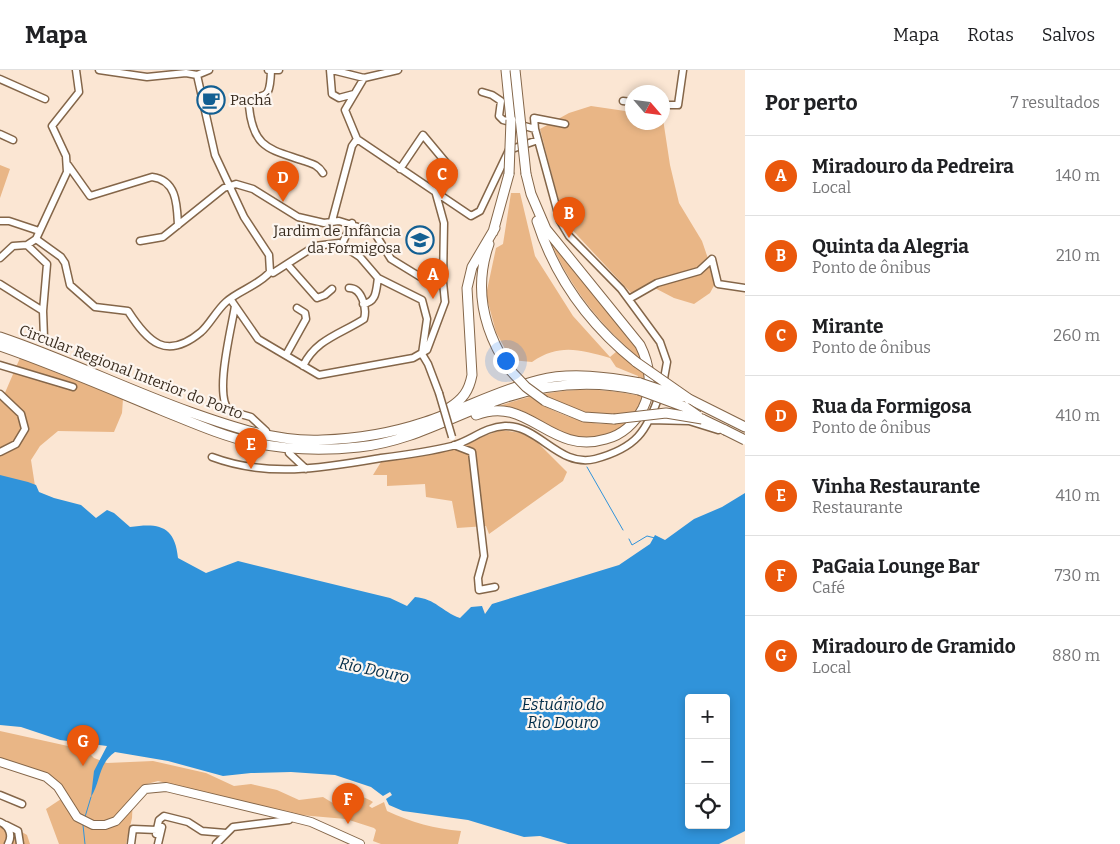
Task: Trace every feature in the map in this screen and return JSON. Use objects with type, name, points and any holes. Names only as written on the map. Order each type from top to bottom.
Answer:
[{"type":"highway","points":[[506,70],[511,128],[509,174],[482,274],[483,312],[490,337],[509,370],[526,387],[545,401],[584,417],[614,419],[666,413],[702,419],[745,440]]},
{"type":"highway","points":[[514,70],[526,174],[532,204],[543,239],[568,287],[595,323],[636,362],[689,399],[745,428]]},
{"type":"highway","points":[[419,428],[438,430],[485,412],[509,411],[520,414],[566,440],[594,442],[612,437],[623,431],[642,409],[646,400],[650,378],[644,353],[629,331],[546,229],[531,194]]},
{"type":"highway","points":[[419,428],[458,402],[470,387],[472,375],[467,288],[472,267],[495,228]]},
{"type":"highway","name":"Circular Regional Interior do Porto","points":[[0,337],[172,406],[248,432],[286,439],[320,441],[359,438],[419,428]]},
{"type":"highway","name":"Circular Regional Interior do Porto","points":[[0,346],[205,428],[254,443],[284,448],[320,450],[360,447],[495,401],[540,388],[584,383],[639,386],[689,399]]},
{"type":"highway","name":"Circular Regional Interior do Porto","points":[[639,386],[685,407],[702,419]]},
{"type":"main road","points":[[0,762],[46,777],[58,787],[77,817],[93,825],[105,825],[116,821],[145,789],[166,787],[311,822],[360,844]]},
{"type":"street","points":[[76,70],[79,92],[52,126],[68,165],[90,196],[152,178],[161,178],[172,186],[174,191],[178,225]]},
{"type":"street","points":[[99,70],[147,78],[186,73],[197,75],[209,70]]},
{"type":"street","points":[[279,70],[270,70],[269,92],[266,96],[255,99],[249,106],[259,141],[266,147],[315,165],[323,173]]},
{"type":"street","points":[[354,94],[335,97],[331,91],[331,70],[364,78],[398,70]]},
{"type":"street","points":[[670,105],[678,105],[683,70]]},
{"type":"street","points":[[197,75],[215,155],[244,218],[269,255],[270,272]]},
{"type":"street","points":[[364,78],[345,110],[356,139],[465,214],[471,216],[476,215],[480,211],[509,150],[538,140]]},
{"type":"street","points":[[0,79],[45,99]]},
{"type":"street","points":[[482,92],[492,95],[501,101],[498,116],[503,120],[535,129]]},
{"type":"street","points":[[212,457],[239,467],[306,469],[454,445],[485,430],[514,427],[527,430],[569,457],[586,460],[630,444],[643,433],[650,420],[666,374],[667,362],[660,342],[629,299],[569,236],[560,221],[535,129],[534,118],[565,124]]},
{"type":"street","points":[[0,134],[13,140]]},
{"type":"street","points":[[400,168],[423,135],[452,171]]},
{"type":"street","points":[[332,221],[352,146],[356,139]]},
{"type":"street","points":[[0,258],[13,246],[27,245],[36,239],[68,165]]},
{"type":"street","points":[[140,241],[163,237],[204,203],[230,185],[236,184],[253,188],[298,217],[324,223],[332,221],[352,223],[378,234],[391,259],[422,278],[442,282]]},
{"type":"street","points":[[36,239],[61,257],[65,263],[70,285],[74,290],[95,307],[128,310],[151,342],[159,346],[177,346],[201,332],[227,300],[233,303],[258,339],[286,355],[288,359],[319,375],[325,376],[413,358],[427,350],[433,339],[445,302],[442,282],[444,223],[436,194]]},
{"type":"street","points":[[0,221],[8,221],[39,231]]},
{"type":"street","points":[[342,244],[352,223]]},
{"type":"street","points":[[266,431],[250,417],[230,411],[223,400],[233,303],[270,272],[287,264],[315,246],[334,243],[342,244],[360,257],[378,278],[422,300],[427,319],[422,354],[428,364],[439,393],[454,445]]},
{"type":"street","points":[[27,245],[47,264],[43,311],[44,338]]},
{"type":"street","points":[[629,299],[657,283],[699,271],[712,259],[718,284],[745,288]]},
{"type":"street","points":[[287,264],[317,298],[325,295],[332,289]]},
{"type":"street","points":[[363,304],[369,303],[374,298],[378,278]]},
{"type":"street","points":[[0,284],[43,311]]},
{"type":"street","points":[[303,366],[308,356],[320,343],[364,319],[360,293],[356,289],[349,288]]},
{"type":"street","points":[[286,355],[306,319],[305,313],[298,308]]},
{"type":"street","points":[[0,365],[73,387]]},
{"type":"street","points":[[0,394],[21,414],[25,429],[16,444],[0,452]]},
{"type":"street","points":[[650,420],[689,421],[717,430],[741,433],[745,428]]},
{"type":"street","points":[[454,445],[472,452],[484,556],[478,578],[479,590],[495,587]]},
{"type":"street","points":[[289,453],[306,469]]},
{"type":"street","points":[[0,795],[22,804]]},
{"type":"street","points":[[164,816],[188,822],[202,830],[226,833]]},
{"type":"street","points":[[131,844],[133,829],[156,832],[159,820],[164,816]]},
{"type":"street","points":[[158,844],[164,816]]},
{"type":"street","points":[[216,844],[236,826],[289,820],[291,817]]},
{"type":"street","points":[[3,823],[10,836],[8,844]]},
{"type":"street","points":[[3,823],[18,831],[20,844]]},
{"type":"shaded area","points":[[591,106],[625,111],[625,130],[665,130],[670,165],[679,203],[702,241],[716,282],[710,293],[694,304],[674,298],[649,285],[632,294],[564,221],[540,129],[569,113]]},
{"type":"shaded area","points":[[0,165],[10,169],[0,198]]},
{"type":"shaded area","points":[[511,193],[520,193],[535,256],[573,316],[610,357],[617,351],[633,365],[638,357],[610,331],[586,303],[566,272],[549,238],[635,343],[645,367],[646,393],[639,409],[621,427],[599,436],[575,437],[551,428],[515,408],[499,406],[534,396],[567,391],[600,390],[636,395],[638,376],[616,367],[610,358],[580,351],[561,350],[552,352],[532,362],[511,360],[496,332],[486,295],[496,248],[503,244]],"holes":[[[554,401],[578,412],[614,416],[614,424],[595,423],[577,419],[542,405]]]},
{"type":"shaded area","points":[[20,358],[123,399],[122,413],[114,432],[58,431],[40,446],[31,460],[35,486],[0,477],[0,393],[4,395]]},
{"type":"shaded area","points":[[501,430],[521,433],[535,440],[567,472],[563,481],[489,534],[486,526],[457,528],[452,501],[426,497],[425,484],[387,486],[387,475],[373,475],[381,462],[451,448]]},
{"type":"shaded area","points":[[0,731],[86,750],[94,758],[107,763],[153,761],[206,773],[234,786],[251,784],[277,790],[299,800],[323,797],[336,805],[345,797],[357,795],[373,802],[369,806],[372,808],[384,802],[387,811],[405,818],[432,827],[461,831],[458,844],[381,844],[373,841],[376,830],[374,828],[346,819],[300,815],[158,781],[147,784],[133,797],[132,818],[126,844],[59,844],[46,809],[67,795],[62,787],[0,761]]},
{"type":"shaded area","points":[[0,819],[27,835],[30,844],[0,844]]},
{"type":"water","name":"Estuário do Rio Douro","points":[[0,475],[28,482],[36,485],[39,492],[81,505],[96,518],[107,510],[114,513],[130,527],[157,526],[169,533],[173,539],[178,558],[206,573],[238,561],[390,598],[407,606],[415,597],[422,598],[460,618],[471,607],[482,606],[485,614],[492,604],[619,565],[650,544],[655,535],[665,540],[694,519],[722,507],[745,493],[745,831],[719,844],[568,844],[540,836],[524,837],[468,820],[403,811],[389,805],[386,799],[392,795],[390,792],[383,796],[371,787],[335,775],[291,772],[223,776],[168,761],[115,752],[105,762],[91,797],[94,771],[107,746],[60,740],[21,727],[0,725]]},
{"type":"waterway","points":[[587,467],[623,530]]},
{"type":"waterway","points":[[629,539],[632,545],[647,536],[655,538]]},
{"type":"waterway","points":[[85,817],[91,797]]},
{"type":"waterway","points":[[83,825],[85,844]]},
{"type":"place","name":"Pachá","points":[[211,100]]},
{"type":"place","name":"Mirante","points":[[442,199]]},
{"type":"place","name":"Rua da Formigosa","points":[[283,202]]},
{"type":"place","name":"Quinta da Alegria","points":[[569,238]]},
{"type":"place","name":"Jardim de Infância da Formigosa","points":[[420,240]]},
{"type":"place","name":"Miradouro da Pedreira","points":[[433,299]]},
{"type":"place","name":"Vinha Restaurante","points":[[251,469]]},
{"type":"place","name":"Miradouro de Gramido","points":[[83,766]]},
{"type":"place","name":"PaGaia Lounge Bar","points":[[348,824]]},
{"type":"water label","name":"Rio Douro","points":[[374,670]]}]
